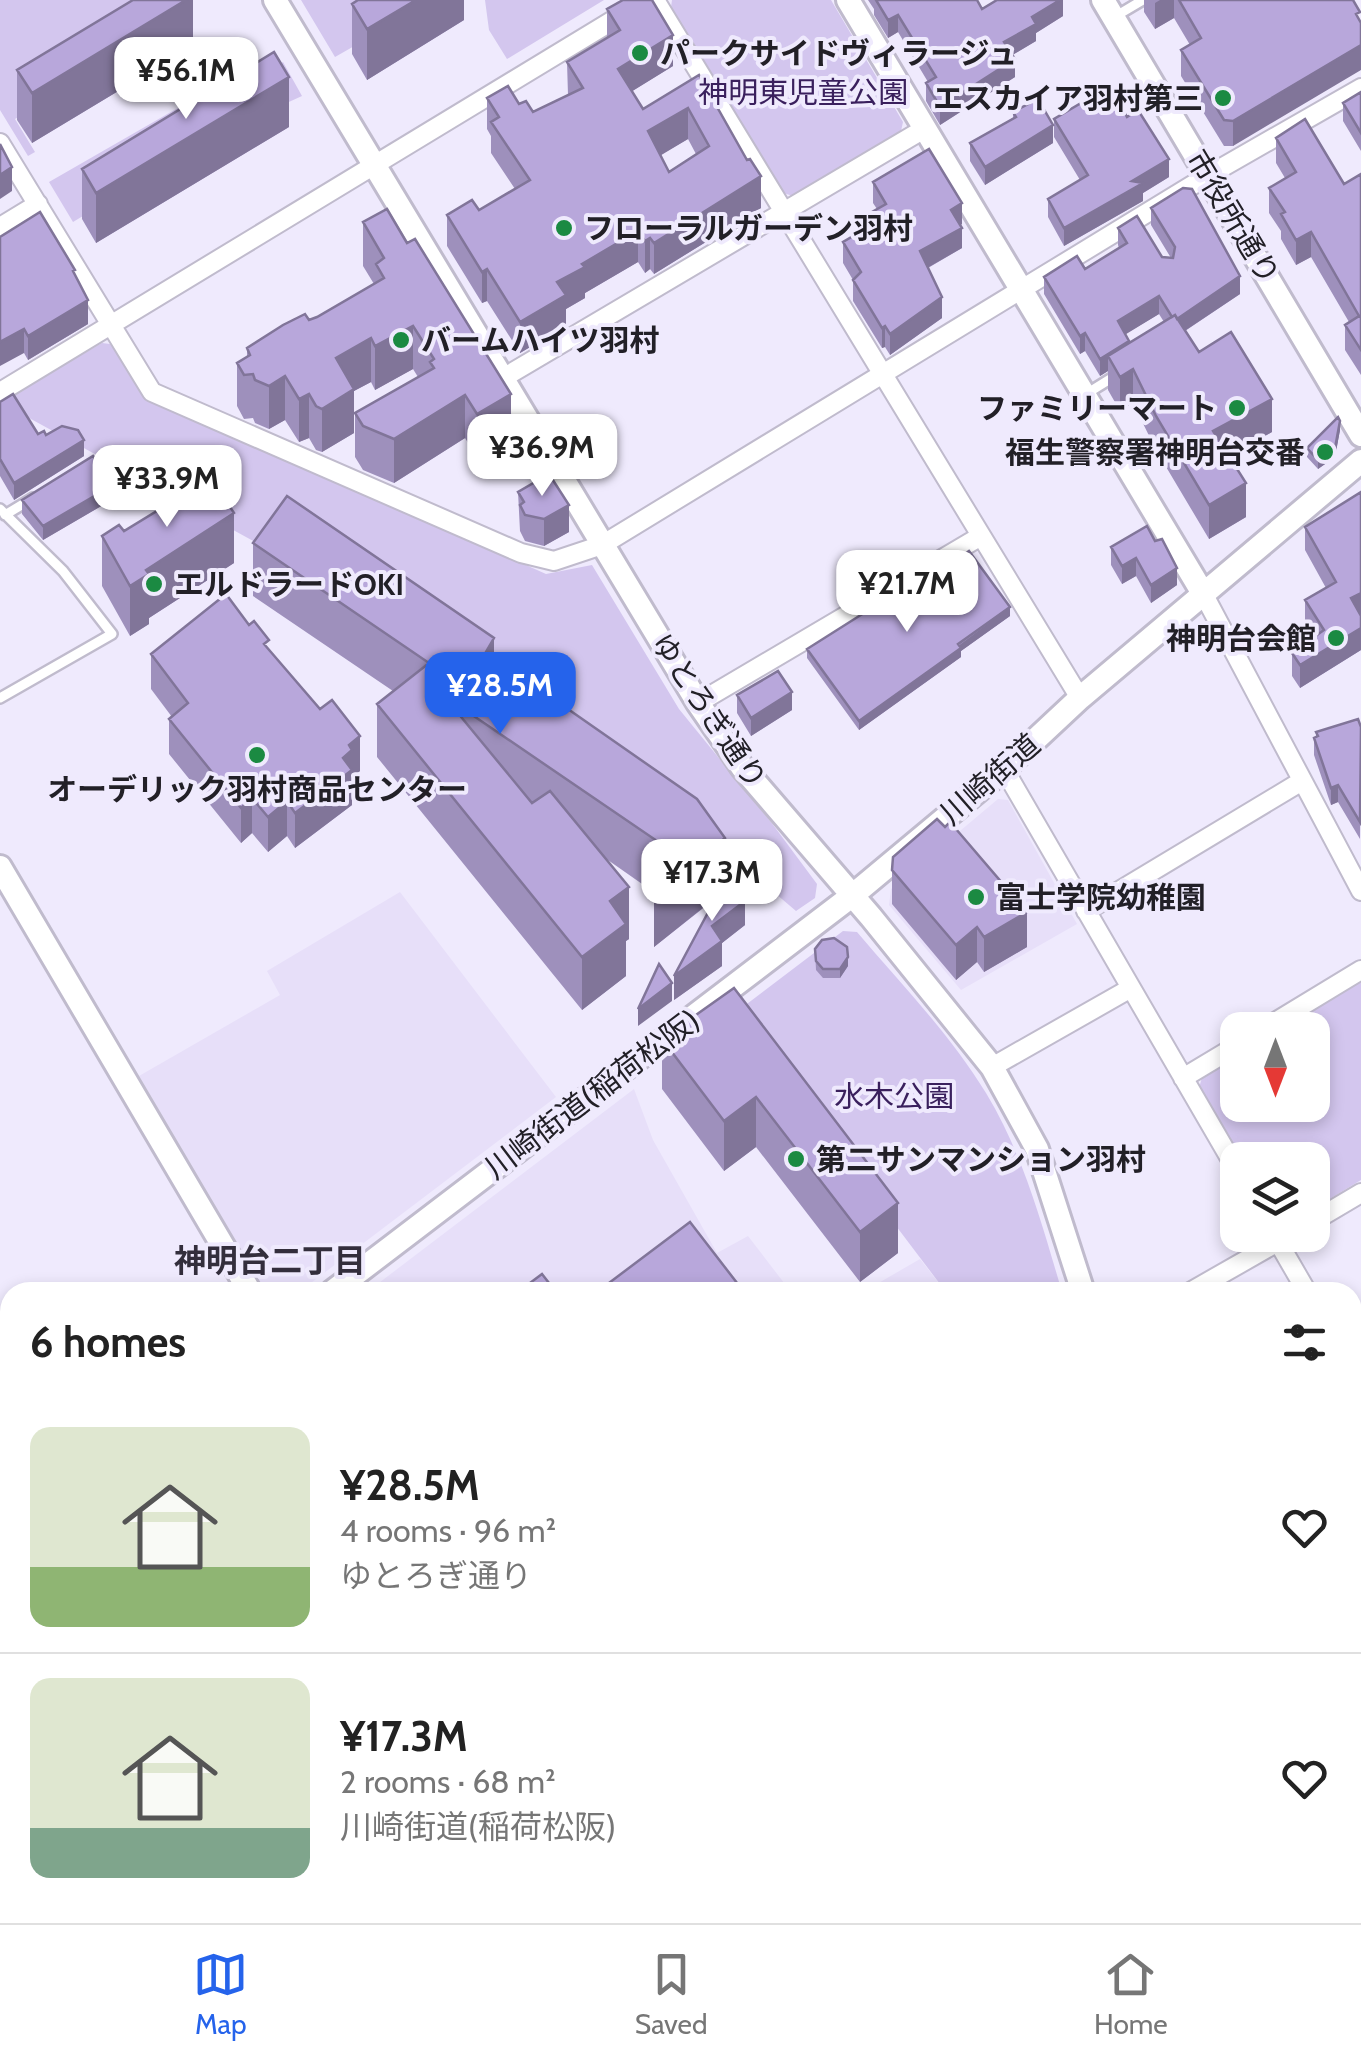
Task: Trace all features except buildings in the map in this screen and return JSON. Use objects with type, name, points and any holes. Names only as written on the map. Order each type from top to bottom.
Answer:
[{"type":"street","name":"ゆとろぎ通り","points":[[275,0],[698,703],[742,768],[992,1067],[1036,1149],[1080,1282]]},
{"type":"street","points":[[0,392],[647,0]]},
{"type":"street","points":[[655,0],[1080,698]]},
{"type":"street","points":[[848,0],[1204,595],[1302,782],[1353,861],[1361,891]]},
{"type":"street","name":"市役所通り","points":[[1108,9],[1361,435]]},
{"type":"street","points":[[0,143],[152,392],[521,553],[554,561],[602,544],[1022,289],[1143,228],[1209,175],[1361,88]]},
{"type":"street","points":[[503,378],[924,130]]},
{"type":"street","points":[[0,227],[38,204]]},
{"type":"street","points":[[1204,595],[1361,461]]},
{"type":"street","points":[[698,703],[981,536]]},
{"type":"street","name":"川崎街道","points":[[852,895],[1004,770],[1080,698],[1204,595]]},
{"type":"street","points":[[1004,770],[1220,1142]]},
{"type":"street","points":[[1086,911],[1302,782]]},
{"type":"street","points":[[0,867],[244,1282]]},
{"type":"street","name":"川崎街道(稲荷松阪)","points":[[345,1282],[852,895]]},
{"type":"street","points":[[1292,1012],[1361,970]]},
{"type":"street","points":[[992,1067],[1131,988]]},
{"type":"street","points":[[1183,1078],[1220,1055]]},
{"type":"street","points":[[1330,1212],[1361,1194]]},
{"type":"street","points":[[1206,1282],[1255,1252]]},
{"type":"street","points":[[1287,1252],[1302,1282]]},
{"type":"lane","points":[[1108,9],[1143,0]]},
{"type":"lane","points":[[1084,395],[1122,372]]},
{"type":"lane","points":[[0,698],[112,634],[62,571],[3,512],[48,488]]},
{"type":"shaded area","name":"富士学院幼稚園","points":[[998,799],[1008,800],[1077,924],[961,990],[889,905],[891,889]]},
{"type":"shaded area","points":[[400,892],[556,1097],[312,1282],[258,1282],[139,1076],[280,995],[267,971]]},
{"type":"shaded area","points":[[634,1089],[653,1140],[717,1253],[748,1236],[783,1282],[380,1282]]},
{"type":"shaded area","points":[[920,1259],[938,1282],[880,1282]]},
{"type":"green space","points":[[0,0],[179,0],[179,20],[15,119],[35,152],[28,156],[0,110]]},
{"type":"green space","points":[[301,0],[435,0],[335,57]]},
{"type":"green space","points":[[485,0],[604,0],[507,59],[489,30]]},
{"type":"green space","name":"神明東児童公園","points":[[672,0],[831,0],[903,122],[901,131],[793,196],[780,192],[671,7]]},
{"type":"green space","points":[[283,62],[302,96],[280,106],[275,100],[73,222],[49,182],[183,105],[186,111],[231,94]]},
{"type":"green space","points":[[102,343],[110,344],[151,398],[546,574],[592,565],[679,709],[817,884],[815,898],[796,911],[720,846],[277,554],[0,402]]},
{"type":"green space","name":"水木公園","points":[[843,931],[857,932],[941,1030],[986,1093],[1021,1165],[1059,1282],[938,1282],[735,1013]]},
{"type":"green space","points":[[1361,979],[1361,1180],[1330,1199],[1330,1142],[1231,1142],[1199,1088],[1203,1074],[1220,1064],[1220,1122],[1330,1122],[1330,1012],[1306,1012]]},
{"type":"place","name":"パークサイドヴィラージュ","points":[[640,53]]},
{"type":"place","name":"エスカイア羽村第三","points":[[1223,98]]},
{"type":"place","name":"フローラルガーデン羽村","points":[[564,228]]},
{"type":"place","name":"バームハイツ羽村","points":[[401,340]]},
{"type":"place","name":"ファミリーマート","points":[[1237,408]]},
{"type":"place","name":"福生警察署神明台交番","points":[[1325,452]]},
{"type":"place","name":"エルドラードOKI","points":[[154,584]]},
{"type":"place","name":"神明台会館","points":[[1336,638]]},
{"type":"place","name":"オーデリック羽村商品センター","points":[[257,755]]},
{"type":"place","name":"富士学院幼稚園","points":[[976,897]]},
{"type":"place","name":"第二サンマンション羽村","points":[[796,1159]]},
{"type":"district","name":"神明台二丁目","points":[[270,1260]]}]
